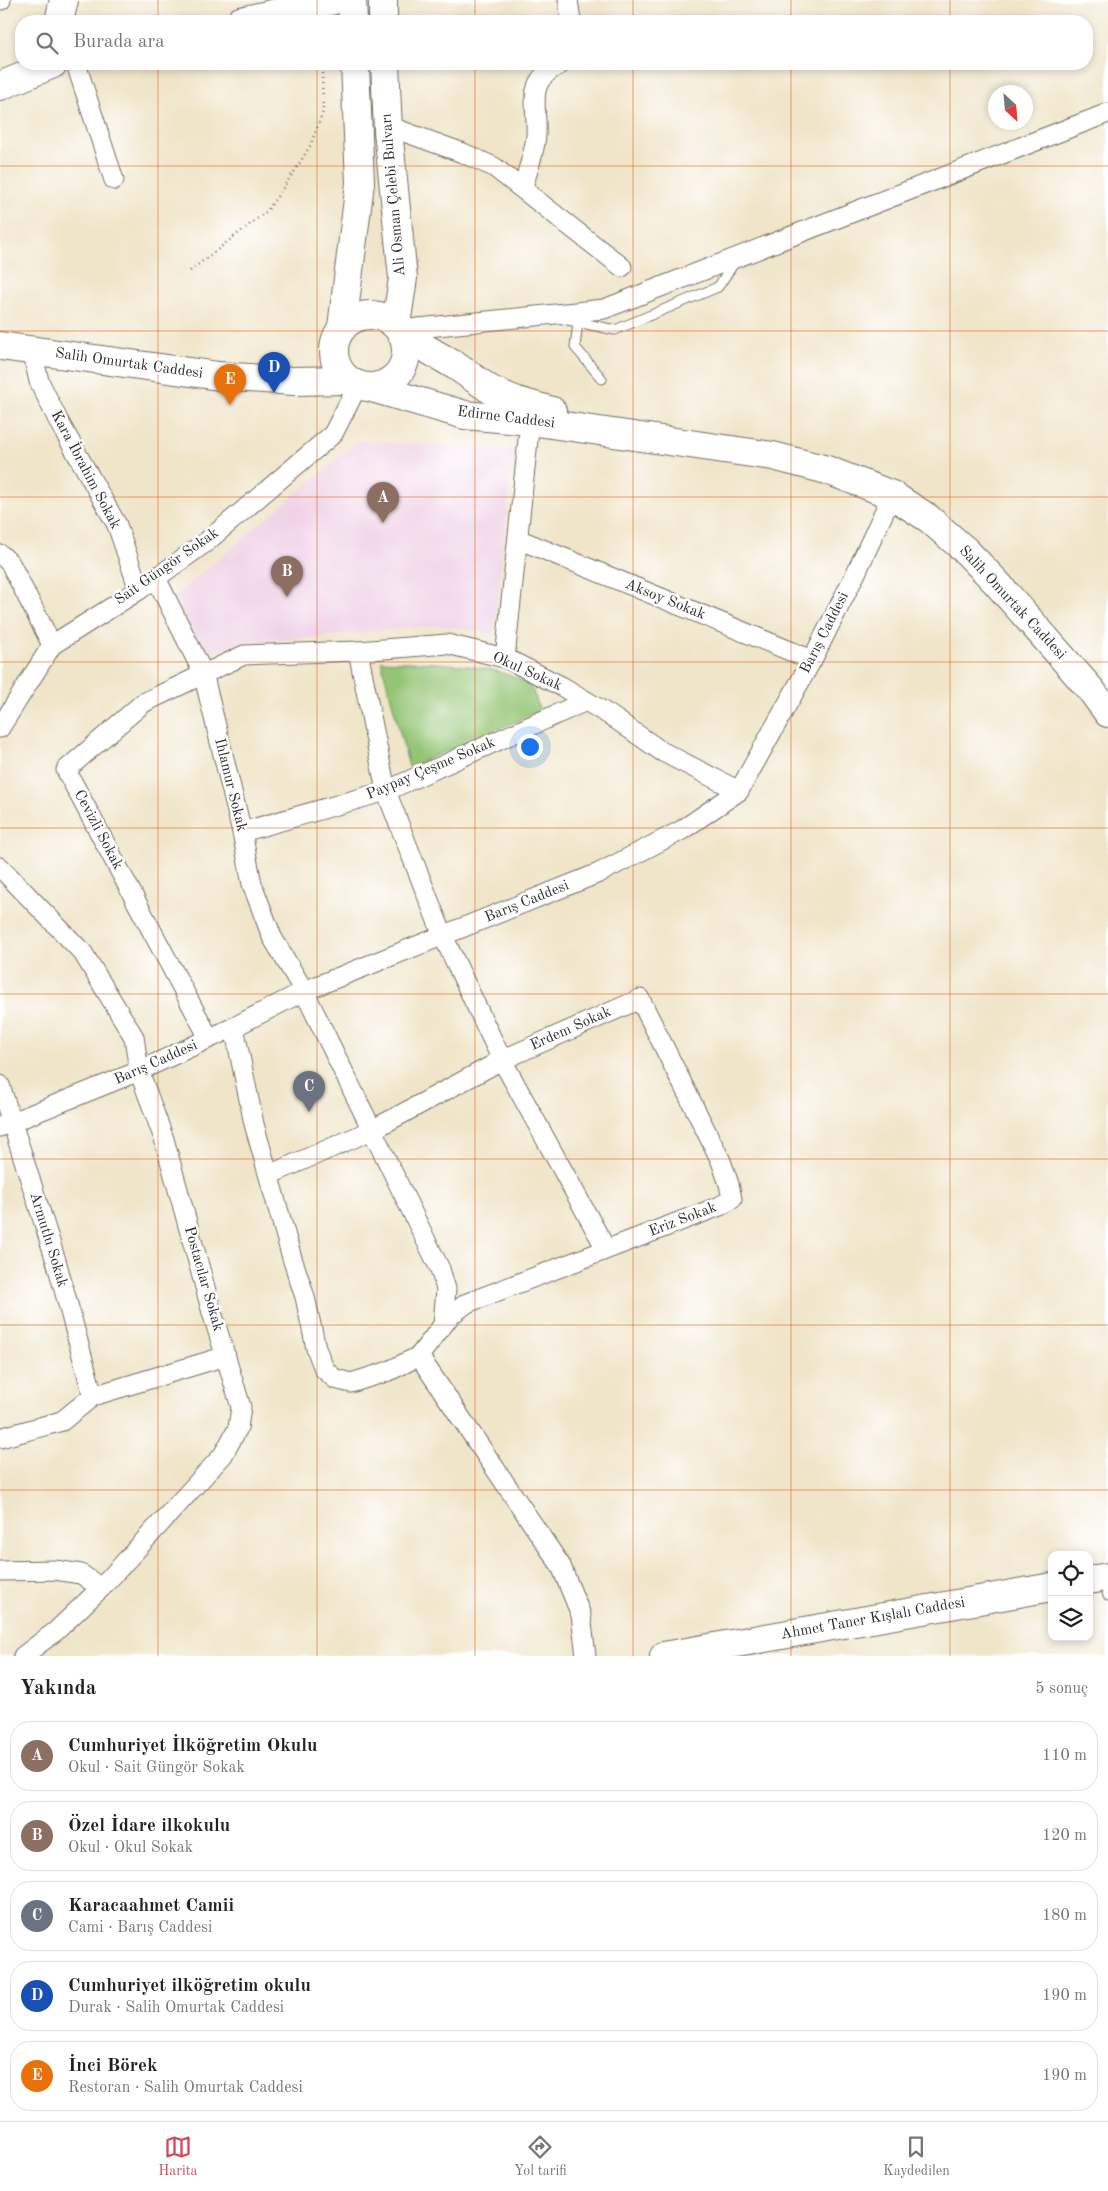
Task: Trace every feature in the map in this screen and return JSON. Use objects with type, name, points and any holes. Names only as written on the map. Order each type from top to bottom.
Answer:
[{"type":"main road","points":[[268,15],[334,0]]},
{"type":"main road","points":[[352,0],[353,15]]},
{"type":"main road","points":[[383,0],[384,15]]},
{"type":"main road","points":[[0,86],[39,70]]},
{"type":"main road","name":"Ali Osman Çelebi Bulvarı","points":[[342,327],[360,183],[355,70]]},
{"type":"main road","name":"Ali Osman Çelebi Bulvarı","points":[[385,70],[388,126],[403,278],[399,330]]},
{"type":"main road","points":[[399,330],[406,347],[406,359],[401,371],[392,380],[382,386],[358,384],[340,371],[335,360],[335,343],[342,327],[362,315],[374,315],[386,318],[399,330],[491,390],[517,401],[645,436]]},
{"type":"main road","name":"Salih Omurtak Caddesi","points":[[0,346],[219,376],[358,384]]},
{"type":"main road","name":"Edirne Caddesi","points":[[358,384],[465,415],[530,421],[645,436]]},
{"type":"main road","name":"Salih Omurtak Caddesi","points":[[645,436],[773,456],[827,470],[892,495],[928,518],[996,582],[1091,690],[1108,713]]},
{"type":"main road","name":"Ahmet Taner Kışlalı Caddesi","points":[[664,1656],[1048,1588]]},
{"type":"street","points":[[568,0],[570,15]]},
{"type":"street","points":[[78,70],[114,180]]},
{"type":"street","points":[[523,188],[536,135],[534,98],[542,76],[552,70]]},
{"type":"street","points":[[399,330],[604,309],[1108,113]]},
{"type":"street","points":[[388,126],[463,153],[494,167],[622,266]]},
{"type":"street","name":"Kara İbrahim Sokak","points":[[32,351],[39,381],[59,422],[117,525],[140,590]]},
{"type":"street","name":"Sait Güngör Sokak","points":[[2,719],[52,644],[140,590],[205,543],[333,434],[358,384]]},
{"type":"street","points":[[505,658],[530,421]]},
{"type":"street","name":"Barış Caddesi","points":[[6,1125],[140,1071],[234,1027],[304,991],[598,873],[682,830],[739,791],[812,660],[856,573],[892,495]]},
{"type":"street","name":"Aksoy Sokak","points":[[518,540],[812,660]]},
{"type":"street","points":[[0,554],[10,563],[52,644]]},
{"type":"street","name":"Ihlamur Sokak","points":[[156,578],[203,673],[242,832],[252,884],[272,937],[304,991],[440,1268],[446,1289],[441,1329]]},
{"type":"street","name":"Okul Sokak","points":[[203,673],[244,655],[358,652],[447,644],[505,658],[563,687],[661,751],[739,791]]},
{"type":"street","points":[[358,652],[386,790],[443,936],[502,1060],[606,1249]]},
{"type":"street","name":"Cevizli Sokak","points":[[203,673],[143,703],[66,770],[209,1038]]},
{"type":"street","name":"Paypay Çeşme Sokak","points":[[242,832],[386,790],[586,701]]},
{"type":"street","name":"Postacılar Sokak","points":[[0,867],[83,953],[134,1037],[140,1071],[164,1139],[211,1309],[241,1407],[238,1428],[223,1455],[101,1588],[56,1631],[22,1656]]},
{"type":"street","name":"Erdem Sokak","points":[[268,1175],[372,1130],[502,1060],[640,999]]},
{"type":"street","name":"Eriz Sokak","points":[[419,1356],[450,1316],[467,1303],[720,1206],[732,1199],[721,1161],[640,999]]},
{"type":"street","points":[[234,1027],[254,1124],[305,1297],[316,1348],[324,1369],[335,1379],[351,1383],[389,1371],[419,1356],[561,1566],[581,1615],[586,1656]]},
{"type":"street","name":"Armutlu Sokak","points":[[0,1085],[6,1125],[57,1264],[93,1396]]},
{"type":"street","points":[[0,1438],[62,1421],[93,1396],[226,1356]]},
{"type":"street","points":[[0,1572],[55,1570],[81,1574],[101,1588]]},
{"type":"lane","points":[[544,315],[615,330],[718,287],[739,256]]},
{"type":"lane","points":[[578,322],[575,347],[602,380]]},
{"type":"path","points":[[190,271],[267,211],[294,172],[310,146],[323,112],[322,70]]},
{"type":"shaded area","points":[[358,441],[513,450],[494,634],[440,625],[234,645],[203,653],[175,596]]},
{"type":"green space","points":[[381,661],[459,665],[501,672],[517,678],[532,689],[540,711],[409,767]]},
{"type":"place","name":"Cumhuriyet ilköğretim okulu","points":[[274,393]]},
{"type":"place","name":"İnci Börek","points":[[230,405]]},
{"type":"place","name":"Cumhuriyet İlköğretim Okulu","points":[[383,523]]},
{"type":"place","name":"Özel İdare ilkokulu","points":[[287,597]]},
{"type":"place","name":"Karacaahmet Camii","points":[[309,1112]]}]
